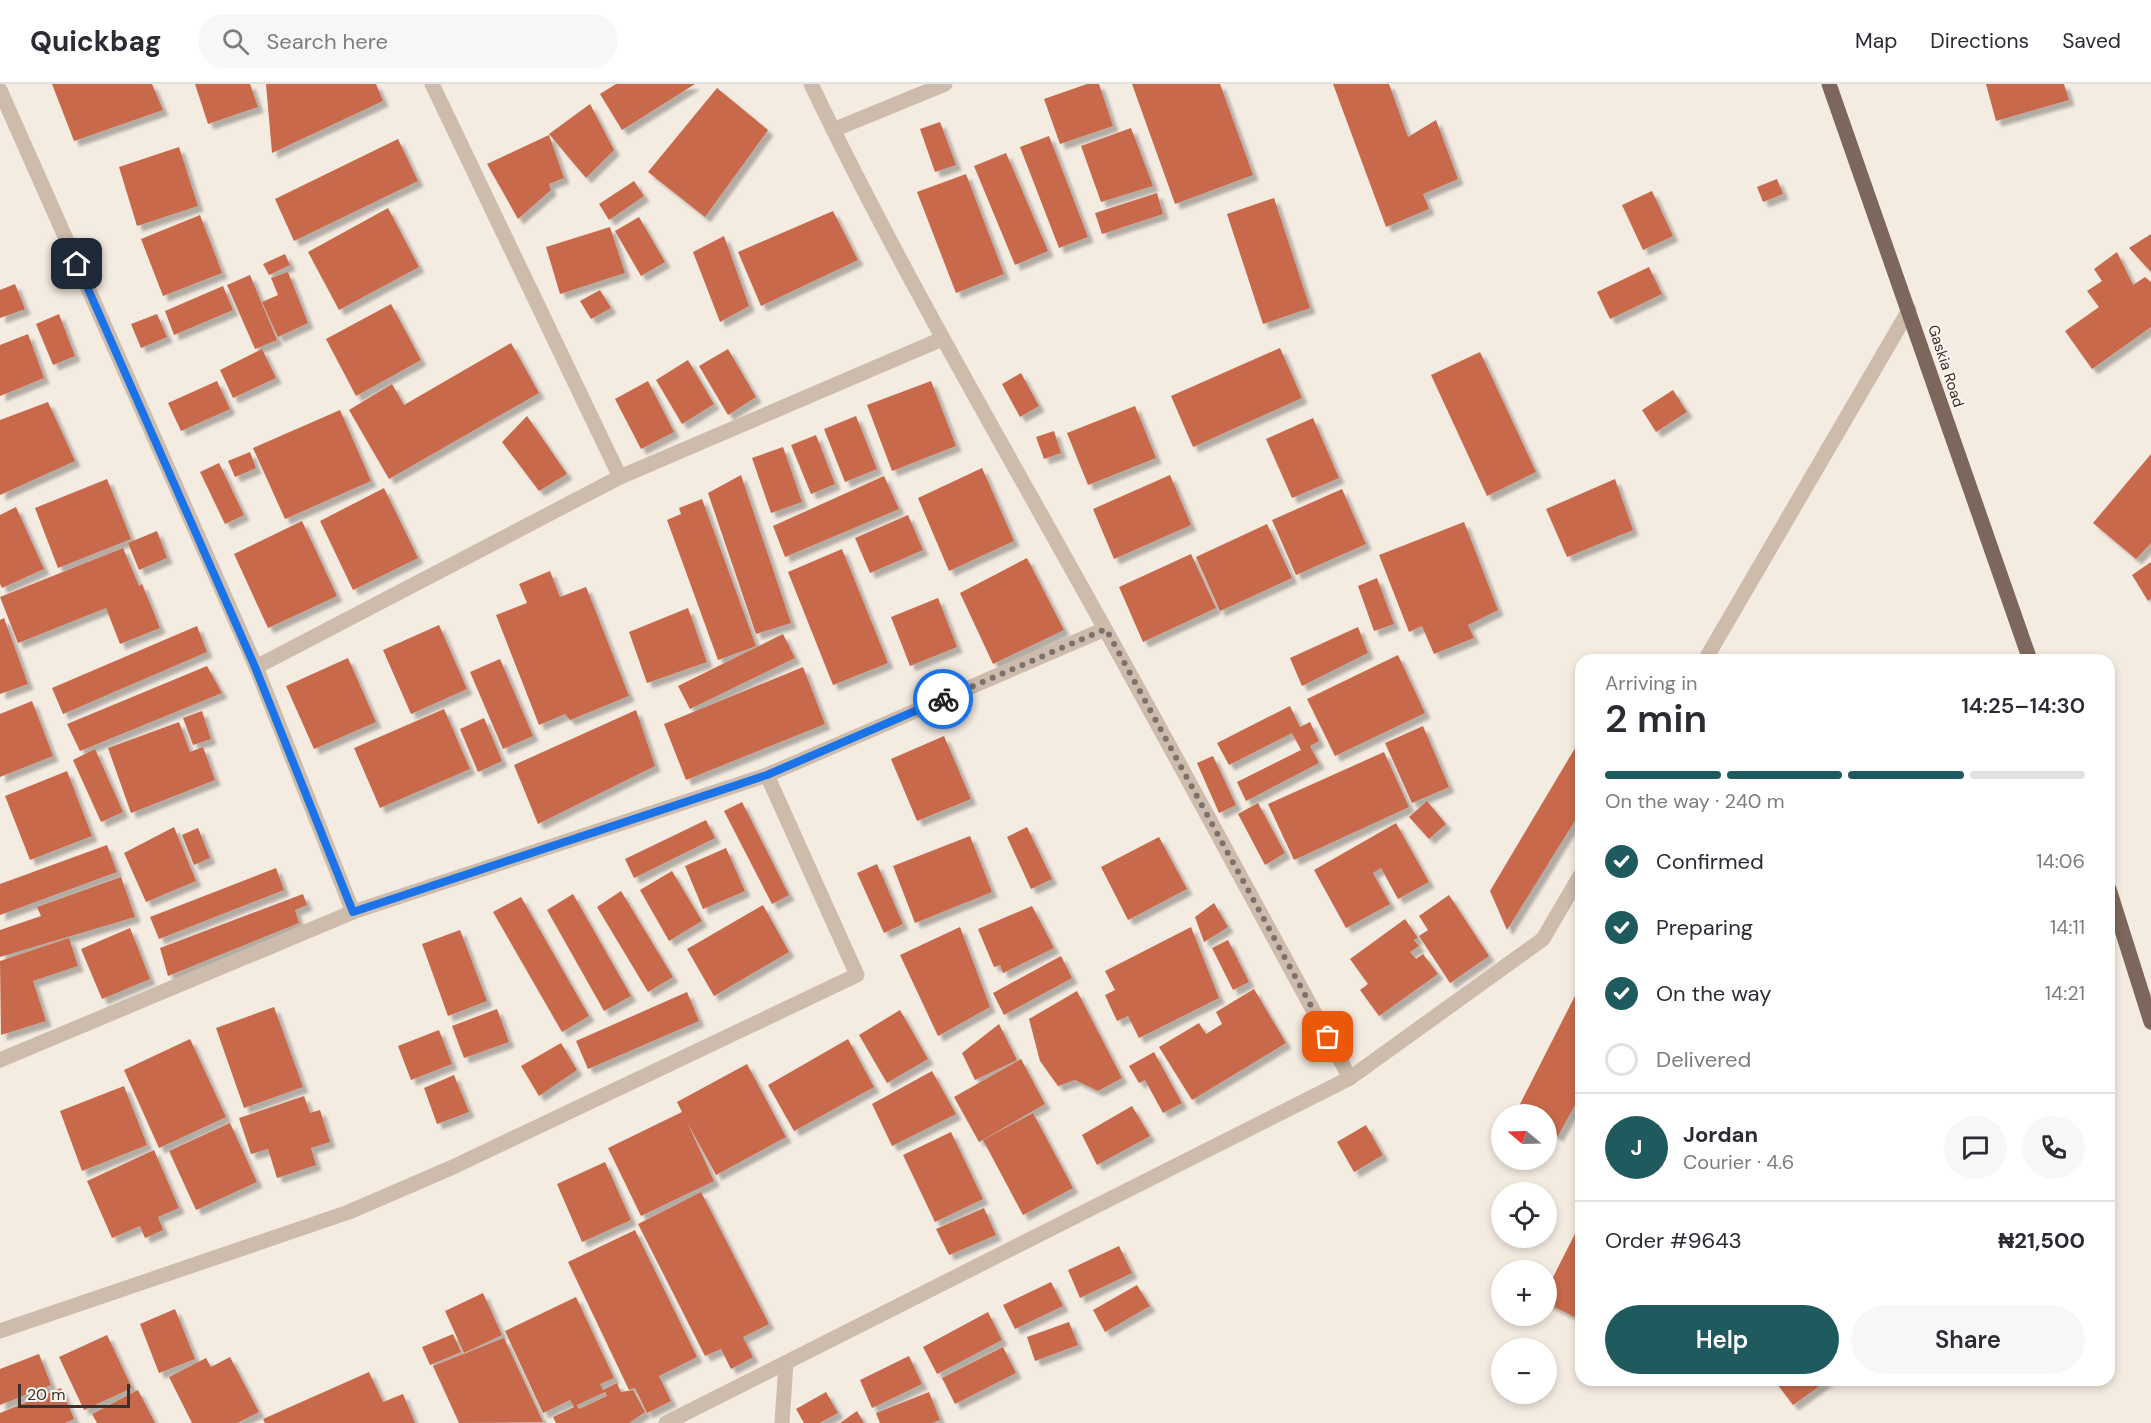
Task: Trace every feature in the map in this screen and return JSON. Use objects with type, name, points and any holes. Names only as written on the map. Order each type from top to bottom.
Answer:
[{"type":"main road","name":"Gaskia Road","points":[[1829,84],[2029,654]]},
{"type":"main road","points":[[2115,908],[2151,1022]]},
{"type":"street","points":[[432,84],[620,477]]},
{"type":"street","points":[[811,84],[942,339],[1106,629],[1350,1078]]},
{"type":"street","points":[[833,130],[945,84]]},
{"type":"street","points":[[0,90],[255,667],[353,912]]},
{"type":"street","points":[[1708,654],[1909,310]]},
{"type":"street","points":[[255,667],[620,477],[942,339]]},
{"type":"street","points":[[0,1060],[353,912],[767,775],[1106,629]]},
{"type":"street","points":[[0,1331],[349,1212],[453,1167],[856,975],[767,775]]},
{"type":"street","points":[[666,1423],[1350,1078],[1543,939],[1575,884]]},
{"type":"street","points":[[782,1423],[786,1363]]},
{"type":"building","points":[[52,84],[152,84],[163,110],[74,141]]},
{"type":"building","points":[[195,84],[250,84],[258,107],[208,124]]},
{"type":"building","points":[[266,84],[376,84],[383,101],[272,153]]},
{"type":"building","points":[[616,84],[695,84],[622,130],[600,94]]},
{"type":"building","points":[[1087,84],[1099,84],[1113,126],[1060,144],[1044,99]]},
{"type":"building","points":[[1132,84],[1220,84],[1253,175],[1175,204]]},
{"type":"building","points":[[1333,84],[1389,84],[1408,137],[1436,120],[1458,179],[1423,194],[1429,209],[1386,227]]},
{"type":"building","points":[[1986,84],[2064,84],[2069,100],[1996,121]]},
{"type":"building","points":[[717,88],[768,130],[705,217],[648,172]]},
{"type":"building","points":[[590,104],[614,150],[586,178],[549,134]]},
{"type":"building","points":[[940,122],[956,165],[935,172],[920,129]]},
{"type":"building","points":[[1131,128],[1153,186],[1101,202],[1081,146]]},
{"type":"building","points":[[549,135],[564,178],[549,184],[551,190],[518,219],[487,164]]},
{"type":"building","points":[[1049,136],[1088,237],[1059,248],[1020,147]]},
{"type":"building","points":[[398,139],[418,181],[294,241],[275,199]]},
{"type":"building","points":[[179,147],[198,206],[137,226],[119,167]]},
{"type":"building","points":[[1006,153],[1048,251],[1015,265],[974,166]]},
{"type":"building","points":[[966,174],[1004,274],[956,293],[917,192]]},
{"type":"building","points":[[1777,179],[1783,194],[1763,202],[1757,187]]},
{"type":"building","points":[[634,181],[644,196],[609,220],[599,204]]},
{"type":"building","points":[[1652,191],[1673,236],[1643,250],[1622,205]]},
{"type":"building","points":[[1157,193],[1163,214],[1102,234],[1095,213]]},
{"type":"building","points":[[1274,198],[1310,308],[1263,324],[1227,214]]},
{"type":"building","points":[[388,208],[419,267],[339,310],[308,252]]},
{"type":"building","points":[[833,211],[858,260],[761,306],[738,252]]},
{"type":"building","points":[[200,215],[222,273],[163,296],[141,239]]},
{"type":"building","points":[[639,217],[665,262],[641,276],[615,231]]},
{"type":"building","points":[[610,227],[625,273],[560,294],[546,247]]},
{"type":"building","points":[[2151,234],[2151,272],[2129,248]]},
{"type":"building","points":[[724,236],[749,306],[720,322],[693,252]]},
{"type":"building","points":[[2117,252],[2133,285],[2145,277],[2151,282],[2151,327],[2092,369],[2065,331],[2099,307],[2087,291],[2102,281],[2094,269]]},
{"type":"building","points":[[285,254],[290,265],[269,275],[263,264]]},
{"type":"building","points":[[1649,267],[1662,294],[1610,319],[1597,292]]},
{"type":"building","points":[[288,272],[308,323],[278,337],[262,302],[278,295],[271,278]]},
{"type":"building","points":[[250,275],[277,340],[255,349],[227,285]]},
{"type":"building","points":[[15,284],[25,309],[0,318],[0,290]]},
{"type":"building","points":[[223,286],[233,310],[174,335],[165,311]]},
{"type":"building","points":[[600,290],[611,308],[591,319],[580,301]]},
{"type":"building","points":[[391,304],[421,360],[356,396],[326,339]]},
{"type":"building","points":[[59,314],[75,356],[53,365],[36,324]]},
{"type":"building","points":[[157,314],[167,337],[141,348],[131,324]]},
{"type":"building","points":[[28,334],[44,378],[0,396],[0,345]]},
{"type":"building","points":[[511,343],[539,393],[389,479],[349,410],[392,384],[404,405]]},
{"type":"building","points":[[1280,348],[1302,398],[1193,447],[1171,396]]},
{"type":"building","points":[[262,349],[276,378],[233,398],[220,370]]},
{"type":"building","points":[[728,349],[756,397],[728,415],[699,366]]},
{"type":"building","points":[[1480,352],[1536,472],[1487,496],[1431,375]]},
{"type":"building","points":[[688,360],[714,404],[682,424],[656,380]]},
{"type":"building","points":[[1021,373],[1039,406],[1020,417],[1002,384]]},
{"type":"building","points":[[217,381],[230,409],[181,431],[168,403]]},
{"type":"building","points":[[648,381],[674,432],[641,449],[615,399]]},
{"type":"building","points":[[931,381],[956,446],[892,471],[867,405]]},
{"type":"building","points":[[1673,390],[1687,412],[1656,432],[1642,410]]},
{"type":"building","points":[[48,402],[75,461],[0,495],[0,420]]},
{"type":"building","points":[[1135,406],[1156,458],[1088,485],[1067,433]]},
{"type":"building","points":[[340,410],[371,481],[285,519],[253,448]]},
{"type":"building","points":[[527,416],[567,474],[539,491],[502,442]]},
{"type":"building","points":[[856,416],[877,469],[845,482],[824,429]]},
{"type":"building","points":[[1313,418],[1339,478],[1292,498],[1266,439]]},
{"type":"building","points":[[1054,431],[1061,453],[1044,459],[1036,437]]},
{"type":"building","points":[[816,435],[835,484],[811,494],[791,445]]},
{"type":"building","points":[[783,447],[802,502],[771,513],[752,458]]},
{"type":"building","points":[[250,452],[256,468],[235,477],[228,461]]},
{"type":"building","points":[[2151,454],[2151,543],[2136,559],[2093,523]]},
{"type":"building","points":[[219,463],[244,515],[225,524],[200,472]]},
{"type":"building","points":[[982,468],[1014,541],[949,571],[918,498]]},
{"type":"building","points":[[741,475],[791,623],[756,634],[708,493]]},
{"type":"building","points":[[1170,475],[1191,525],[1114,559],[1093,509]]},
{"type":"building","points":[[884,476],[899,509],[785,557],[773,526]]},
{"type":"building","points":[[107,479],[131,539],[58,568],[35,508]]},
{"type":"building","points":[[1615,479],[1633,530],[1567,557],[1546,509]]},
{"type":"building","points":[[384,488],[418,558],[353,590],[320,521]]},
{"type":"building","points":[[1342,489],[1366,544],[1296,575],[1272,520]]},
{"type":"building","points":[[702,499],[756,646],[718,660],[667,520],[681,514],[679,508]]},
{"type":"building","points":[[16,507],[44,569],[2,588],[0,584],[0,515]]},
{"type":"building","points":[[908,515],[923,550],[870,573],[855,538]]},
{"type":"building","points":[[302,521],[337,596],[268,628],[234,554]]},
{"type":"building","points":[[1464,522],[1498,610],[1468,625],[1474,638],[1434,654],[1422,626],[1409,632],[1379,555]]},
{"type":"building","points":[[1267,524],[1292,578],[1220,611],[1196,557]]},
{"type":"building","points":[[157,531],[167,558],[139,570],[128,543]]},
{"type":"building","points":[[123,548],[139,586],[142,584],[160,628],[120,644],[106,608],[18,643],[0,597]]},
{"type":"building","points":[[842,549],[888,663],[833,685],[788,572]]},
{"type":"building","points":[[1191,554],[1216,608],[1143,642],[1119,587]]},
{"type":"building","points":[[1027,558],[1064,630],[993,664],[960,593]]},
{"type":"building","points":[[2151,562],[2151,599],[2148,601],[2132,575]]},
{"type":"building","points":[[550,571],[560,597],[586,587],[629,696],[570,720],[565,714],[539,725],[496,615],[527,603],[519,584]]},
{"type":"building","points":[[1377,578],[1394,624],[1374,631],[1358,586]]},
{"type":"building","points":[[938,598],[957,647],[910,666],[891,617]]},
{"type":"building","points":[[688,608],[707,662],[647,683],[629,632]]},
{"type":"building","points":[[4,618],[28,684],[0,694],[0,620]]},
{"type":"building","points":[[439,625],[467,689],[411,714],[383,650]]},
{"type":"building","points":[[197,626],[207,652],[63,714],[52,688]]},
{"type":"building","points":[[1358,627],[1368,653],[1302,686],[1290,658]]},
{"type":"building","points":[[783,634],[795,658],[690,709],[678,686]]},
{"type":"building","points":[[1398,655],[1425,713],[1335,756],[1307,699]]},
{"type":"building","points":[[348,658],[376,722],[314,749],[286,686]]},
{"type":"building","points":[[500,659],[533,736],[503,749],[470,672]]},
{"type":"building","points":[[207,666],[222,693],[80,751],[67,724]]},
{"type":"building","points":[[803,667],[825,724],[686,780],[664,724]]},
{"type":"building","points":[[32,701],[53,756],[0,777],[0,714]]},
{"type":"building","points":[[1290,706],[1300,727],[1310,722],[1319,741],[1310,746],[1319,763],[1246,801],[1237,782],[1301,750],[1292,733],[1229,765],[1217,743]]},
{"type":"building","points":[[444,709],[470,769],[380,808],[354,748]]},
{"type":"building","points":[[636,710],[655,766],[538,824],[514,765]]},
{"type":"building","points":[[202,711],[211,739],[193,745],[183,718]]},
{"type":"building","points":[[484,718],[502,761],[478,772],[460,729]]},
{"type":"building","points":[[179,722],[190,752],[203,747],[215,780],[131,813],[108,748]]},
{"type":"building","points":[[1423,726],[1449,787],[1412,803],[1385,743]]},
{"type":"building","points":[[944,736],[971,799],[917,821],[891,759]]},
{"type":"building","points":[[1575,748],[1575,821],[1507,930],[1490,891]]},
{"type":"building","points":[[95,749],[123,812],[101,822],[73,760]]},
{"type":"building","points":[[1384,752],[1409,807],[1294,860],[1268,804]]},
{"type":"building","points":[[1213,756],[1236,805],[1219,813],[1197,763]]},
{"type":"building","points":[[67,771],[92,836],[30,860],[5,796]]},
{"type":"building","points":[[1427,801],[1446,824],[1429,839],[1409,817]]},
{"type":"building","points":[[742,802],[789,895],[772,904],[724,811]]},
{"type":"building","points":[[1258,803],[1285,853],[1265,865],[1238,814]]},
{"type":"building","points":[[706,820],[715,838],[634,878],[625,859]]},
{"type":"building","points":[[1396,823],[1429,882],[1398,899],[1381,868],[1373,873],[1390,904],[1346,928],[1314,870]]},
{"type":"building","points":[[174,827],[196,881],[146,902],[124,853]]},
{"type":"building","points":[[1027,827],[1052,879],[1031,889],[1007,837]]},
{"type":"building","points":[[198,828],[210,858],[194,865],[182,835]]},
{"type":"building","points":[[970,836],[992,892],[915,923],[893,866]]},
{"type":"building","points":[[1159,837],[1187,889],[1128,920],[1101,867]]},
{"type":"building","points":[[107,845],[117,872],[0,915],[0,884]]},
{"type":"building","points":[[726,848],[745,891],[703,909],[685,866]]},
{"type":"building","points":[[877,864],[903,924],[884,933],[857,873]]},
{"type":"building","points":[[276,868],[284,890],[159,939],[150,917]]},
{"type":"building","points":[[672,871],[702,921],[669,941],[640,890]]},
{"type":"building","points":[[121,877],[135,917],[0,957],[0,930],[41,916],[37,907]]},
{"type":"building","points":[[621,891],[673,977],[648,992],[597,907]]},
{"type":"building","points":[[303,894],[307,905],[295,910],[299,923],[168,976],[160,948]]},
{"type":"building","points":[[573,894],[631,996],[604,1011],[547,910]]},
{"type":"building","points":[[1449,895],[1489,956],[1450,983],[1419,936],[1428,930],[1419,916]]},
{"type":"building","points":[[521,897],[589,1016],[562,1032],[493,912]]},
{"type":"building","points":[[1214,903],[1228,927],[1204,942],[1195,917]]},
{"type":"building","points":[[763,905],[789,952],[714,996],[687,949]]},
{"type":"building","points":[[1032,906],[1054,948],[1003,973],[1000,965],[994,967],[978,929]]},
{"type":"building","points":[[1405,919],[1418,938],[1414,940],[1419,946],[1410,952],[1416,959],[1423,954],[1438,974],[1379,1016],[1360,990],[1368,984],[1350,959]]},
{"type":"building","points":[[960,927],[990,1007],[938,1036],[900,955]]},
{"type":"building","points":[[1191,927],[1219,998],[1139,1038],[1128,1016],[1117,1021],[1105,995],[1115,990],[1105,971]]},
{"type":"building","points":[[130,928],[150,979],[102,999],[81,949]]},
{"type":"building","points":[[460,930],[487,1001],[448,1016],[422,944]]},
{"type":"building","points":[[69,938],[78,966],[33,981],[46,1021],[1,1035],[0,961]]},
{"type":"building","points":[[1228,940],[1249,982],[1233,990],[1212,948]]},
{"type":"building","points":[[1061,956],[1072,978],[1004,1015],[993,993]]},
{"type":"building","points":[[1254,989],[1286,1043],[1192,1100],[1159,1047],[1199,1023],[1206,1034],[1222,1024],[1216,1012]]},
{"type":"building","points":[[1077,991],[1122,1078],[1098,1091],[1075,1080],[1058,1086],[1040,1061],[1029,1019]]},
{"type":"building","points":[[687,992],[699,1021],[588,1069],[576,1041]]},
{"type":"building","points":[[1575,996],[1575,1105],[1558,1136],[1557,1104],[1520,1104]]},
{"type":"building","points":[[274,1007],[303,1087],[244,1108],[216,1028]]},
{"type":"building","points":[[497,1009],[509,1042],[464,1058],[452,1026]]},
{"type":"building","points":[[900,1010],[928,1059],[887,1083],[859,1035]]},
{"type":"building","points":[[999,1024],[1017,1060],[975,1080],[962,1053]]},
{"type":"building","points":[[439,1030],[452,1064],[411,1080],[398,1046]]},
{"type":"building","points":[[190,1039],[226,1117],[159,1148],[124,1070]]},
{"type":"building","points":[[848,1039],[874,1087],[794,1131],[768,1085]]},
{"type":"building","points":[[561,1043],[577,1070],[539,1096],[521,1066]]},
{"type":"building","points":[[1154,1052],[1182,1103],[1163,1113],[1145,1080],[1139,1083],[1129,1066]]},
{"type":"building","points":[[1021,1059],[1045,1104],[979,1142],[954,1097]]},
{"type":"building","points":[[747,1064],[786,1137],[716,1175],[687,1122],[714,1181],[641,1216],[608,1148],[682,1112],[677,1102]]},
{"type":"building","points":[[932,1071],[956,1114],[892,1146],[872,1104]]},
{"type":"building","points":[[454,1075],[469,1112],[437,1124],[424,1088]]},
{"type":"building","points":[[124,1086],[147,1145],[82,1171],[60,1111]]},
{"type":"building","points":[[304,1096],[310,1113],[320,1110],[330,1142],[311,1148],[316,1165],[277,1178],[268,1149],[251,1154],[239,1118]]},
{"type":"building","points":[[1132,1106],[1150,1136],[1097,1165],[1082,1135]]},
{"type":"building","points":[[1033,1113],[1073,1188],[1023,1215],[983,1140]]},
{"type":"building","points":[[230,1123],[257,1182],[196,1210],[169,1151]]},
{"type":"building","points":[[1366,1125],[1383,1155],[1354,1172],[1337,1142]]},
{"type":"building","points":[[951,1132],[983,1199],[935,1222],[903,1155]]},
{"type":"building","points":[[154,1150],[179,1208],[158,1217],[163,1230],[145,1238],[140,1226],[112,1238],[87,1181]]},
{"type":"building","points":[[605,1162],[631,1220],[582,1242],[557,1184]]},
{"type":"building","points":[[701,1192],[769,1324],[743,1337],[753,1357],[731,1369],[721,1349],[705,1356],[638,1224]]},
{"type":"building","points":[[984,1208],[996,1235],[949,1255],[936,1229]]},
{"type":"building","points":[[635,1230],[697,1357],[659,1376],[671,1401],[647,1413],[635,1388],[629,1390],[568,1262]]},
{"type":"building","points":[[1575,1234],[1575,1317],[1557,1308],[1557,1269]]},
{"type":"building","points":[[1119,1246],[1132,1273],[1080,1298],[1068,1270]]},
{"type":"building","points":[[1051,1282],[1063,1306],[1015,1329],[1003,1305]]},
{"type":"building","points":[[1137,1285],[1150,1306],[1105,1332],[1093,1310]]},
{"type":"building","points":[[483,1293],[502,1335],[464,1353],[445,1311]]},
{"type":"building","points":[[576,1297],[614,1378],[600,1384],[603,1390],[617,1383],[621,1392],[633,1390],[645,1412],[629,1423],[556,1423],[553,1417],[574,1407],[570,1400],[543,1413],[505,1331]],"holes":[[[605,1392],[607,1396],[579,1409],[577,1405]]]},
{"type":"building","points":[[175,1309],[195,1359],[159,1373],[140,1324]]},
{"type":"building","points":[[988,1312],[1002,1340],[937,1374],[923,1347]]},
{"type":"building","points":[[1069,1322],[1078,1345],[1035,1361],[1027,1337]]},
{"type":"building","points":[[453,1334],[461,1352],[430,1365],[422,1347]]},
{"type":"building","points":[[107,1335],[132,1388],[84,1410],[59,1357]]},
{"type":"building","points":[[504,1338],[543,1422],[459,1423],[433,1366]]},
{"type":"building","points":[[1003,1347],[1016,1373],[955,1404],[942,1378]]},
{"type":"building","points":[[39,1354],[51,1385],[0,1405],[0,1369]]},
{"type":"building","points":[[909,1356],[922,1384],[872,1408],[860,1380]]},
{"type":"building","points":[[230,1357],[259,1412],[237,1423],[192,1423],[169,1377],[206,1358],[211,1367]]},
{"type":"building","points":[[369,1372],[383,1402],[403,1394],[415,1423],[265,1423],[263,1419]]},
{"type":"building","points":[[1779,1386],[1820,1386],[1793,1405]]},
{"type":"building","points":[[61,1388],[74,1419],[65,1423],[0,1423],[0,1413]]},
{"type":"building","points":[[138,1390],[155,1423],[97,1423],[92,1414]]},
{"type":"building","points":[[826,1392],[838,1413],[819,1423],[804,1423],[796,1409]]},
{"type":"building","points":[[929,1392],[940,1420],[932,1423],[880,1423],[876,1413]]},
{"type":"building","points":[[857,1411],[864,1423],[840,1423]]},
{"type":"way so far","points":[[943,699],[1106,629],[1328,1037]]},
{"type":"route","points":[[77,264],[255,667],[353,912],[767,775],[943,699]]}]
